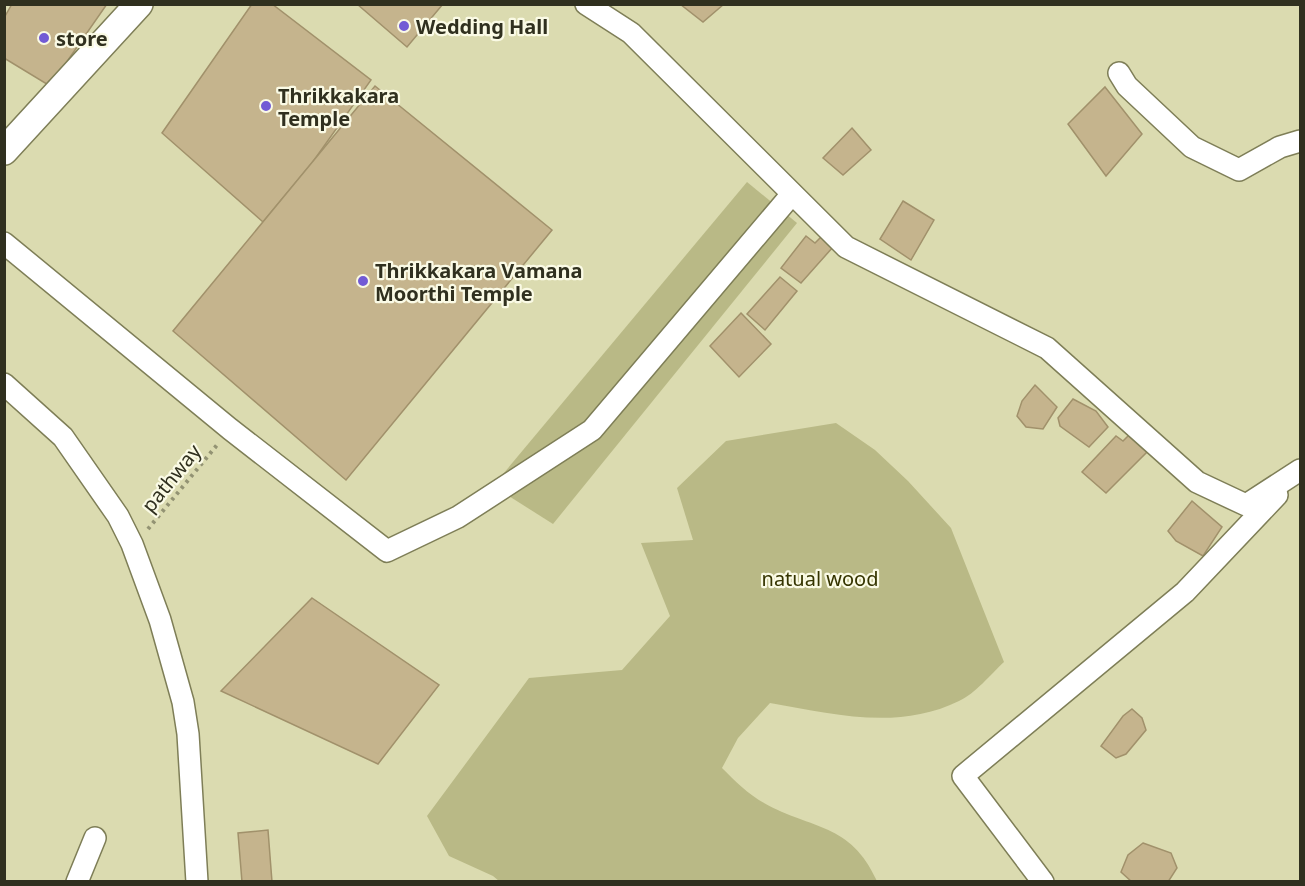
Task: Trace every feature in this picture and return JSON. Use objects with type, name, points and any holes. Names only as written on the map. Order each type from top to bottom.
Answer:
[{"type":"main road","points":[[4,151],[139,4]]},
{"type":"street","points":[[586,4],[632,33],[846,247],[1047,348],[1197,482],[1246,505],[1300,470]]},
{"type":"street","points":[[1119,73],[1127,86],[1192,147],[1239,170],[1280,147],[1300,141]]},
{"type":"street","points":[[4,243],[230,429],[387,550],[458,517],[592,430],[792,194]]},
{"type":"street","points":[[4,384],[63,437],[118,516],[132,543],[160,620],[183,702],[188,734],[197,882]]},
{"type":"street","points":[[1043,882],[963,776],[1185,592],[1300,470]]},
{"type":"street","points":[[77,882],[95,838]]},
{"type":"path","name":"pathway","points":[[132,543],[157,520],[230,429]]},
{"type":"green space","points":[[747,182],[797,223],[553,524],[493,486]]},
{"type":"green space","name":"natual wood","points":[[836,423],[875,450],[908,481],[951,528],[1004,662],[971,694],[936,710],[913,716],[865,717],[818,712],[770,703],[738,738],[722,768],[764,803],[842,838],[855,848],[877,881],[499,881],[449,856],[427,816],[529,678],[622,670],[670,616],[641,543],[693,540],[677,488],[726,441]]},
{"type":"building","name":"store","points":[[12,4],[107,4],[50,86],[4,58],[4,18]]},
{"type":"building","name":"Thrikkakara Temple","points":[[252,4],[272,4],[371,80],[312,163],[263,222],[162,133]]},
{"type":"building","name":"Wedding Hall","points":[[357,4],[443,4],[407,47]]},
{"type":"building","points":[[680,4],[724,4],[703,22]]},
{"type":"building","name":"Thrikkakara Vamana Moorthi Temple","points":[[375,86],[552,230],[346,480],[173,331]]},
{"type":"building","points":[[1105,87],[1142,134],[1106,176],[1068,124]]},
{"type":"building","points":[[852,128],[871,150],[843,175],[823,158]]},
{"type":"building","points":[[903,201],[934,220],[911,260],[880,239]]},
{"type":"building","points":[[806,236],[815,243],[821,237],[833,247],[801,283],[781,268]]},
{"type":"building","points":[[780,277],[797,291],[765,330],[747,314]]},
{"type":"building","points":[[741,313],[771,344],[739,377],[710,346]]},
{"type":"building","points":[[1035,385],[1057,407],[1043,429],[1026,427],[1017,416],[1022,401]]},
{"type":"building","points":[[1073,399],[1096,411],[1108,427],[1089,447],[1060,426],[1058,418]]},
{"type":"building","points":[[1129,435],[1148,451],[1106,493],[1082,472],[1116,436],[1123,441]]},
{"type":"building","points":[[1192,501],[1222,527],[1203,556],[1176,541],[1168,531]]},
{"type":"building","points":[[312,598],[439,685],[378,764],[221,691]]},
{"type":"building","points":[[1132,709],[1142,718],[1146,730],[1126,754],[1116,758],[1101,746],[1123,716]]},
{"type":"building","points":[[268,830],[272,882],[242,882],[238,833]]},
{"type":"building","points":[[1143,843],[1171,853],[1177,868],[1168,882],[1132,882],[1121,872],[1128,855]]},
{"type":"place","name":"Wedding Hall","points":[[404,26]]},
{"type":"place","name":"store","points":[[44,38]]},
{"type":"place","name":"Thrikkakara Temple","points":[[266,106]]},
{"type":"place","name":"Thrikkakara Vamana Moorthi Temple","points":[[363,281]]}]
